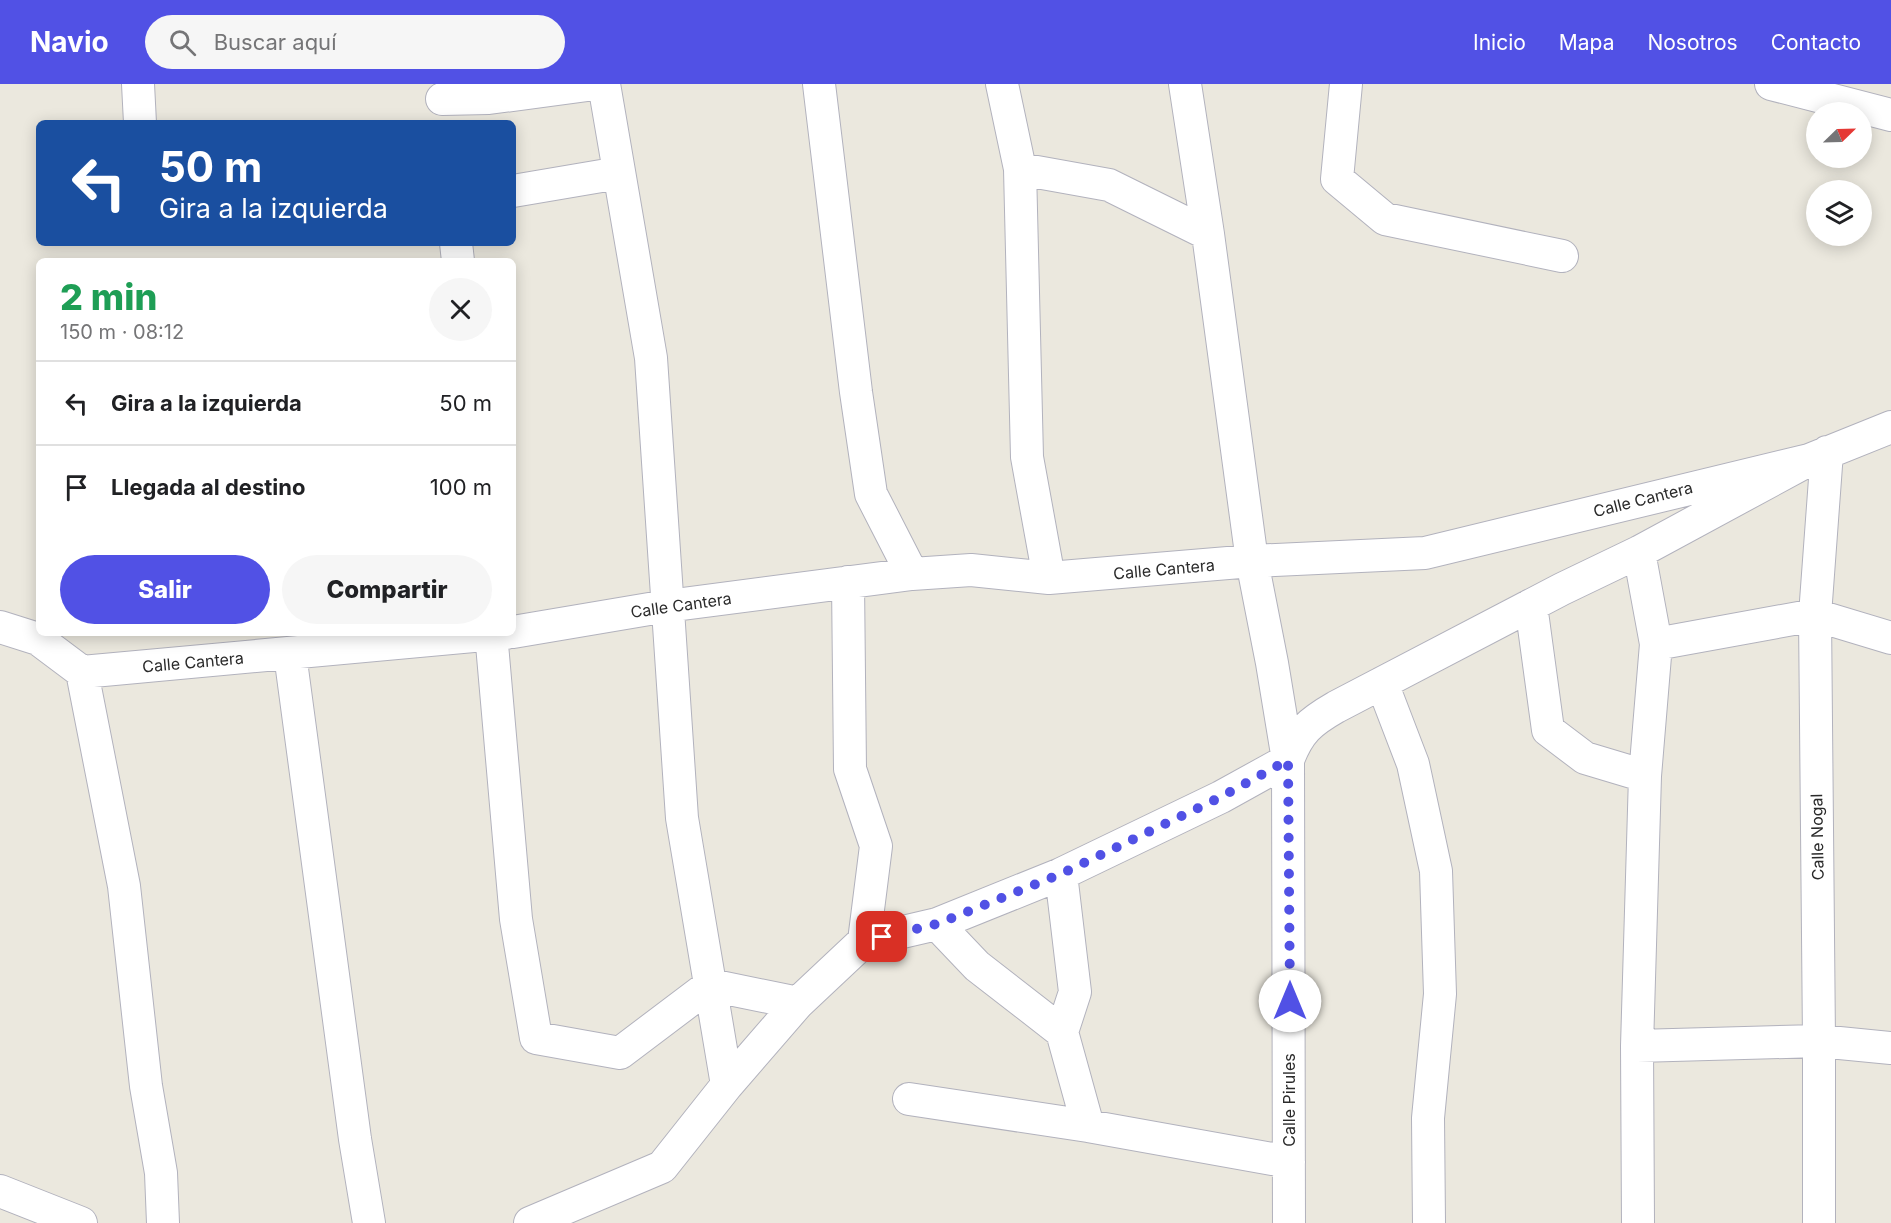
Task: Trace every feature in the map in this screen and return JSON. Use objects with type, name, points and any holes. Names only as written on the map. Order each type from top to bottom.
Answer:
[{"type":"street","points":[[138,84],[140,120]]},
{"type":"street","points":[[442,102],[596,84]]},
{"type":"street","points":[[604,84],[651,358],[682,818],[727,1085]]},
{"type":"street","points":[[819,84],[856,392],[871,494],[912,574]]},
{"type":"street","points":[[1002,84],[1020,169],[1027,456],[1049,578]]},
{"type":"street","name":"Calle Pirules","points":[[1185,84],[1208,234],[1252,561],[1288,760],[1289,1223]]},
{"type":"street","points":[[1346,84],[1336,179],[1385,219],[1562,256]]},
{"type":"street","points":[[1771,84],[1891,115]]},
{"type":"street","points":[[1020,169],[1109,185],[1208,234]]},
{"type":"street","points":[[516,190],[619,173]]},
{"type":"street","name":"Calle Cantera","points":[[1288,760],[1294,744],[1312,721],[1531,605],[1639,552],[1818,456],[1891,427]]},
{"type":"street","name":"Calle Cantera","points":[[516,630],[667,606],[912,574],[971,570],[1049,578],[1252,561],[1425,553],[1818,456]]},
{"type":"street","name":"Calle Nogal","points":[[1818,456],[1815,615],[1819,1223]]},
{"type":"street","points":[[1638,1223],[1637,1046],[1645,777],[1656,644],[1639,552]]},
{"type":"street","points":[[848,582],[850,769],[876,846],[864,941]]},
{"type":"street","points":[[1531,605],[1548,729],[1585,758],[1645,777]]},
{"type":"street","points":[[1656,644],[1815,615],[1891,639]]},
{"type":"street","points":[[0,627],[38,639],[82,672],[124,886],[146,1086],[161,1173],[164,1223]]},
{"type":"street","name":"Calle Cantera","points":[[82,672],[470,636]]},
{"type":"street","points":[[500,636],[516,919],[536,1038],[620,1053],[710,985],[798,1003]]},
{"type":"street","points":[[290,654],[355,1139],[369,1223]]},
{"type":"street","points":[[1382,683],[1413,764],[1436,871],[1440,994],[1428,1118],[1429,1223]]},
{"type":"street","points":[[530,1223],[662,1167],[727,1085],[798,1003],[864,941],[937,924],[1061,874],[1221,797],[1288,760]]},
{"type":"street","points":[[1061,874],[1075,992],[1062,1032],[1088,1126]]},
{"type":"street","points":[[937,924],[977,966],[1062,1032]]},
{"type":"street","points":[[1637,1046],[1819,1041],[1891,1048]]},
{"type":"street","points":[[909,1099],[1088,1126],[1289,1162]]},
{"type":"street","points":[[0,1191],[81,1223]]},
{"type":"route","points":[[882,937],[937,924],[1061,874],[1221,797],[1288,760],[1290,1001]]}]
